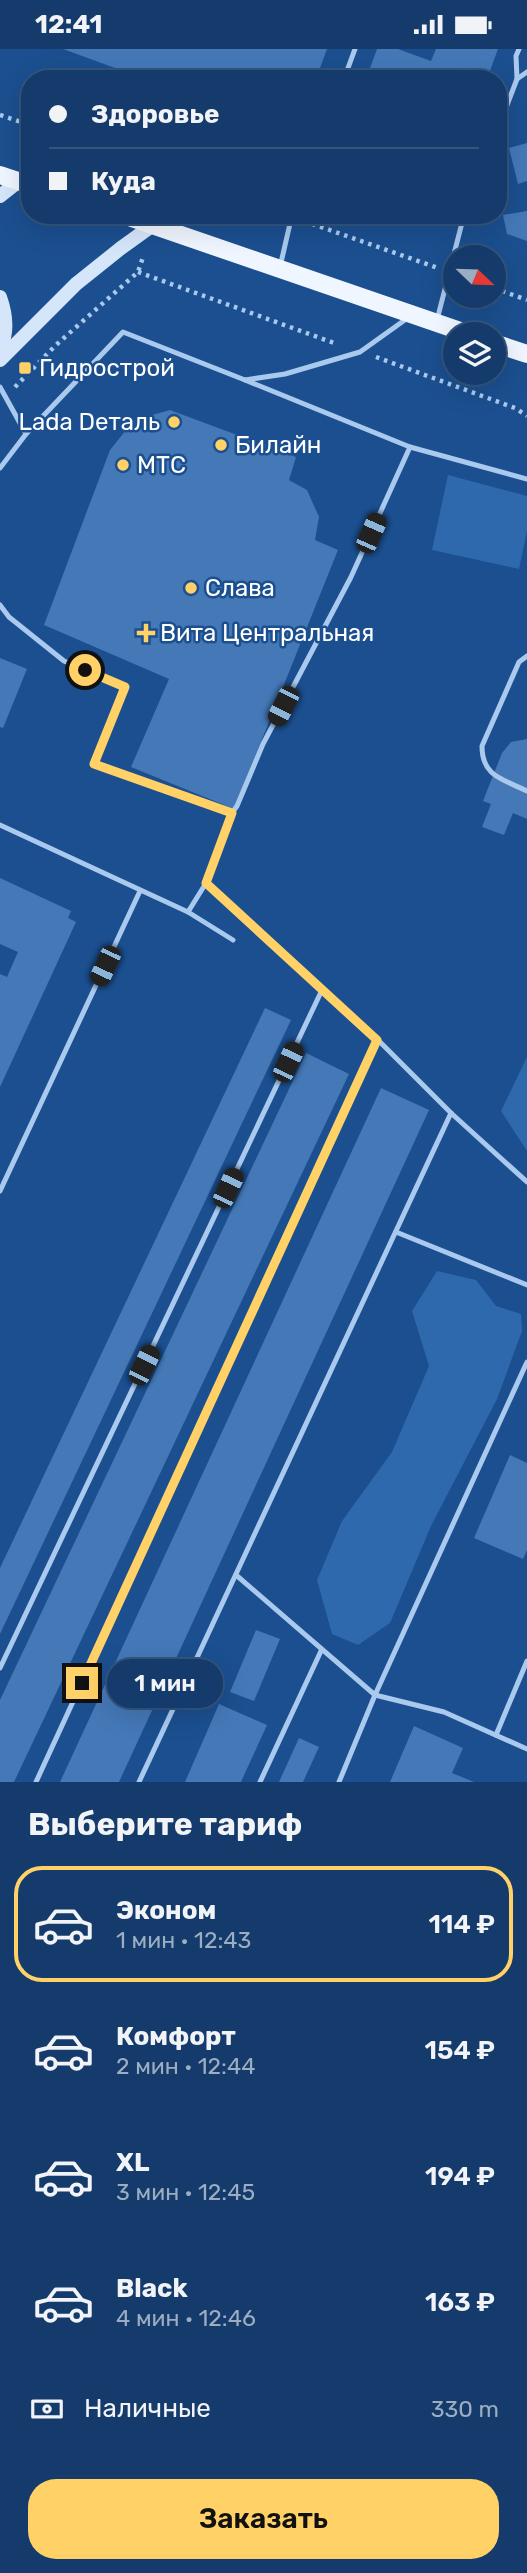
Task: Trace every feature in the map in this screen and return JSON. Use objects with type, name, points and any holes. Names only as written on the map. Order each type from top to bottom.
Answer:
[{"type":"main road","points":[[0,175],[21,182]]},
{"type":"main road","points":[[0,196],[21,185]]},
{"type":"main road","points":[[150,224],[443,325]]},
{"type":"main road","points":[[0,360],[76,284],[153,225]]},
{"type":"main road","points":[[0,297],[6,319],[4,341],[0,349]]},
{"type":"main road","points":[[506,346],[527,354]]},
{"type":"lane","points":[[347,70],[355,49]]},
{"type":"lane","points":[[507,105],[517,79],[516,56],[519,49]]},
{"type":"lane","points":[[517,79],[527,72]]},
{"type":"lane","points":[[280,269],[290,224]]},
{"type":"lane","points":[[456,245],[462,224]]},
{"type":"lane","points":[[436,323],[443,296]]},
{"type":"lane","points":[[245,380],[285,374],[360,352],[412,315]]},
{"type":"lane","points":[[0,468],[26,434],[123,332],[410,447],[527,479]]},
{"type":"lane","points":[[0,387],[26,434]]},
{"type":"lane","points":[[188,912],[206,883],[232,813],[263,744],[351,577],[410,447]]},
{"type":"lane","points":[[0,605],[9,617],[64,661],[125,687],[94,764],[232,813]]},
{"type":"lane","points":[[527,656],[519,662],[481,746],[481,759],[489,773],[527,791]]},
{"type":"lane","points":[[0,825],[188,912],[233,940]]},
{"type":"lane","points":[[206,883],[527,1182]]},
{"type":"lane","points":[[0,1191],[140,891]]},
{"type":"lane","points":[[0,1668],[322,990]]},
{"type":"lane","points":[[36,1782],[377,1040]]},
{"type":"lane","points":[[139,1782],[451,1113]]},
{"type":"lane","points":[[396,1232],[527,1285]]},
{"type":"lane","points":[[339,1782],[375,1695],[527,1362]]},
{"type":"lane","points":[[236,1575],[375,1695],[444,1712],[527,1749]]},
{"type":"lane","points":[[260,1782],[321,1651]]},
{"type":"lane","points":[[496,1735],[527,1661]]},
{"type":"path","points":[[0,114],[21,122]]},
{"type":"path","points":[[314,224],[443,270]]},
{"type":"path","points":[[4,395],[138,272]]},
{"type":"path","points":[[506,292],[527,300]]},
{"type":"shaded area","points":[[448,475],[527,496],[527,531],[519,569],[432,550]]},
{"type":"shaded area","points":[[527,1057],[527,1151],[501,1111]]},
{"type":"shaded area","points":[[437,1271],[476,1280],[496,1306],[521,1314],[522,1331],[497,1399],[431,1526],[390,1623],[358,1645],[332,1634],[317,1580],[342,1521],[392,1452],[429,1366],[412,1311]]},
{"type":"building","points":[[63,49],[327,49],[319,70],[120,70]]},
{"type":"building","points":[[377,49],[398,49],[431,61],[436,49],[498,49],[490,70],[369,70]]},
{"type":"building","points":[[527,143],[527,181],[518,184],[509,148]]},
{"type":"building","points":[[527,211],[527,241],[507,234],[505,224],[507,214]]},
{"type":"building","name":"Слава","points":[[170,410],[296,457],[289,480],[307,490],[319,517],[315,540],[338,550],[234,809],[131,767],[169,679],[44,625],[110,450],[134,420]]},
{"type":"building","points":[[0,658],[27,669],[3,728],[0,727]]},
{"type":"building","points":[[527,739],[527,819],[513,813],[504,835],[482,827],[491,804],[483,801],[502,753],[511,742]]},
{"type":"building","points":[[0,878],[71,911],[68,918],[76,922],[0,1087],[0,974],[7,977],[18,952],[0,944]]},
{"type":"building","points":[[265,1008],[291,1020],[0,1634],[0,1568]]},
{"type":"building","points":[[306,1053],[349,1074],[14,1782],[0,1782],[0,1700]]},
{"type":"building","points":[[381,1088],[429,1110],[119,1782],[60,1782]]},
{"type":"building","points":[[510,1455],[527,1463],[527,1550],[523,1559],[474,1538]]},
{"type":"building","points":[[256,1630],[280,1639],[254,1701],[230,1692]]},
{"type":"building","points":[[219,1704],[267,1725],[241,1782],[185,1782]]},
{"type":"building","points":[[414,1726],[463,1748],[452,1773],[474,1782],[390,1782]]},
{"type":"building","points":[[299,1738],[319,1747],[303,1782],[279,1782]]},
{"type":"place","name":"Гидрострой","points":[[25,368]]},
{"type":"place","name":"Lada Dеталь","points":[[174,422]]},
{"type":"place","name":"Билайн","points":[[221,445]]},
{"type":"place","name":"МТС","points":[[123,465]]},
{"type":"place","name":"Слава","points":[[191,588]]},
{"type":"place","name":"Вита Центральная","points":[[146,633]]},
{"type":"route","points":[[82,1683],[377,1040],[206,883],[232,813],[94,764],[125,687],[85,670]]}]
